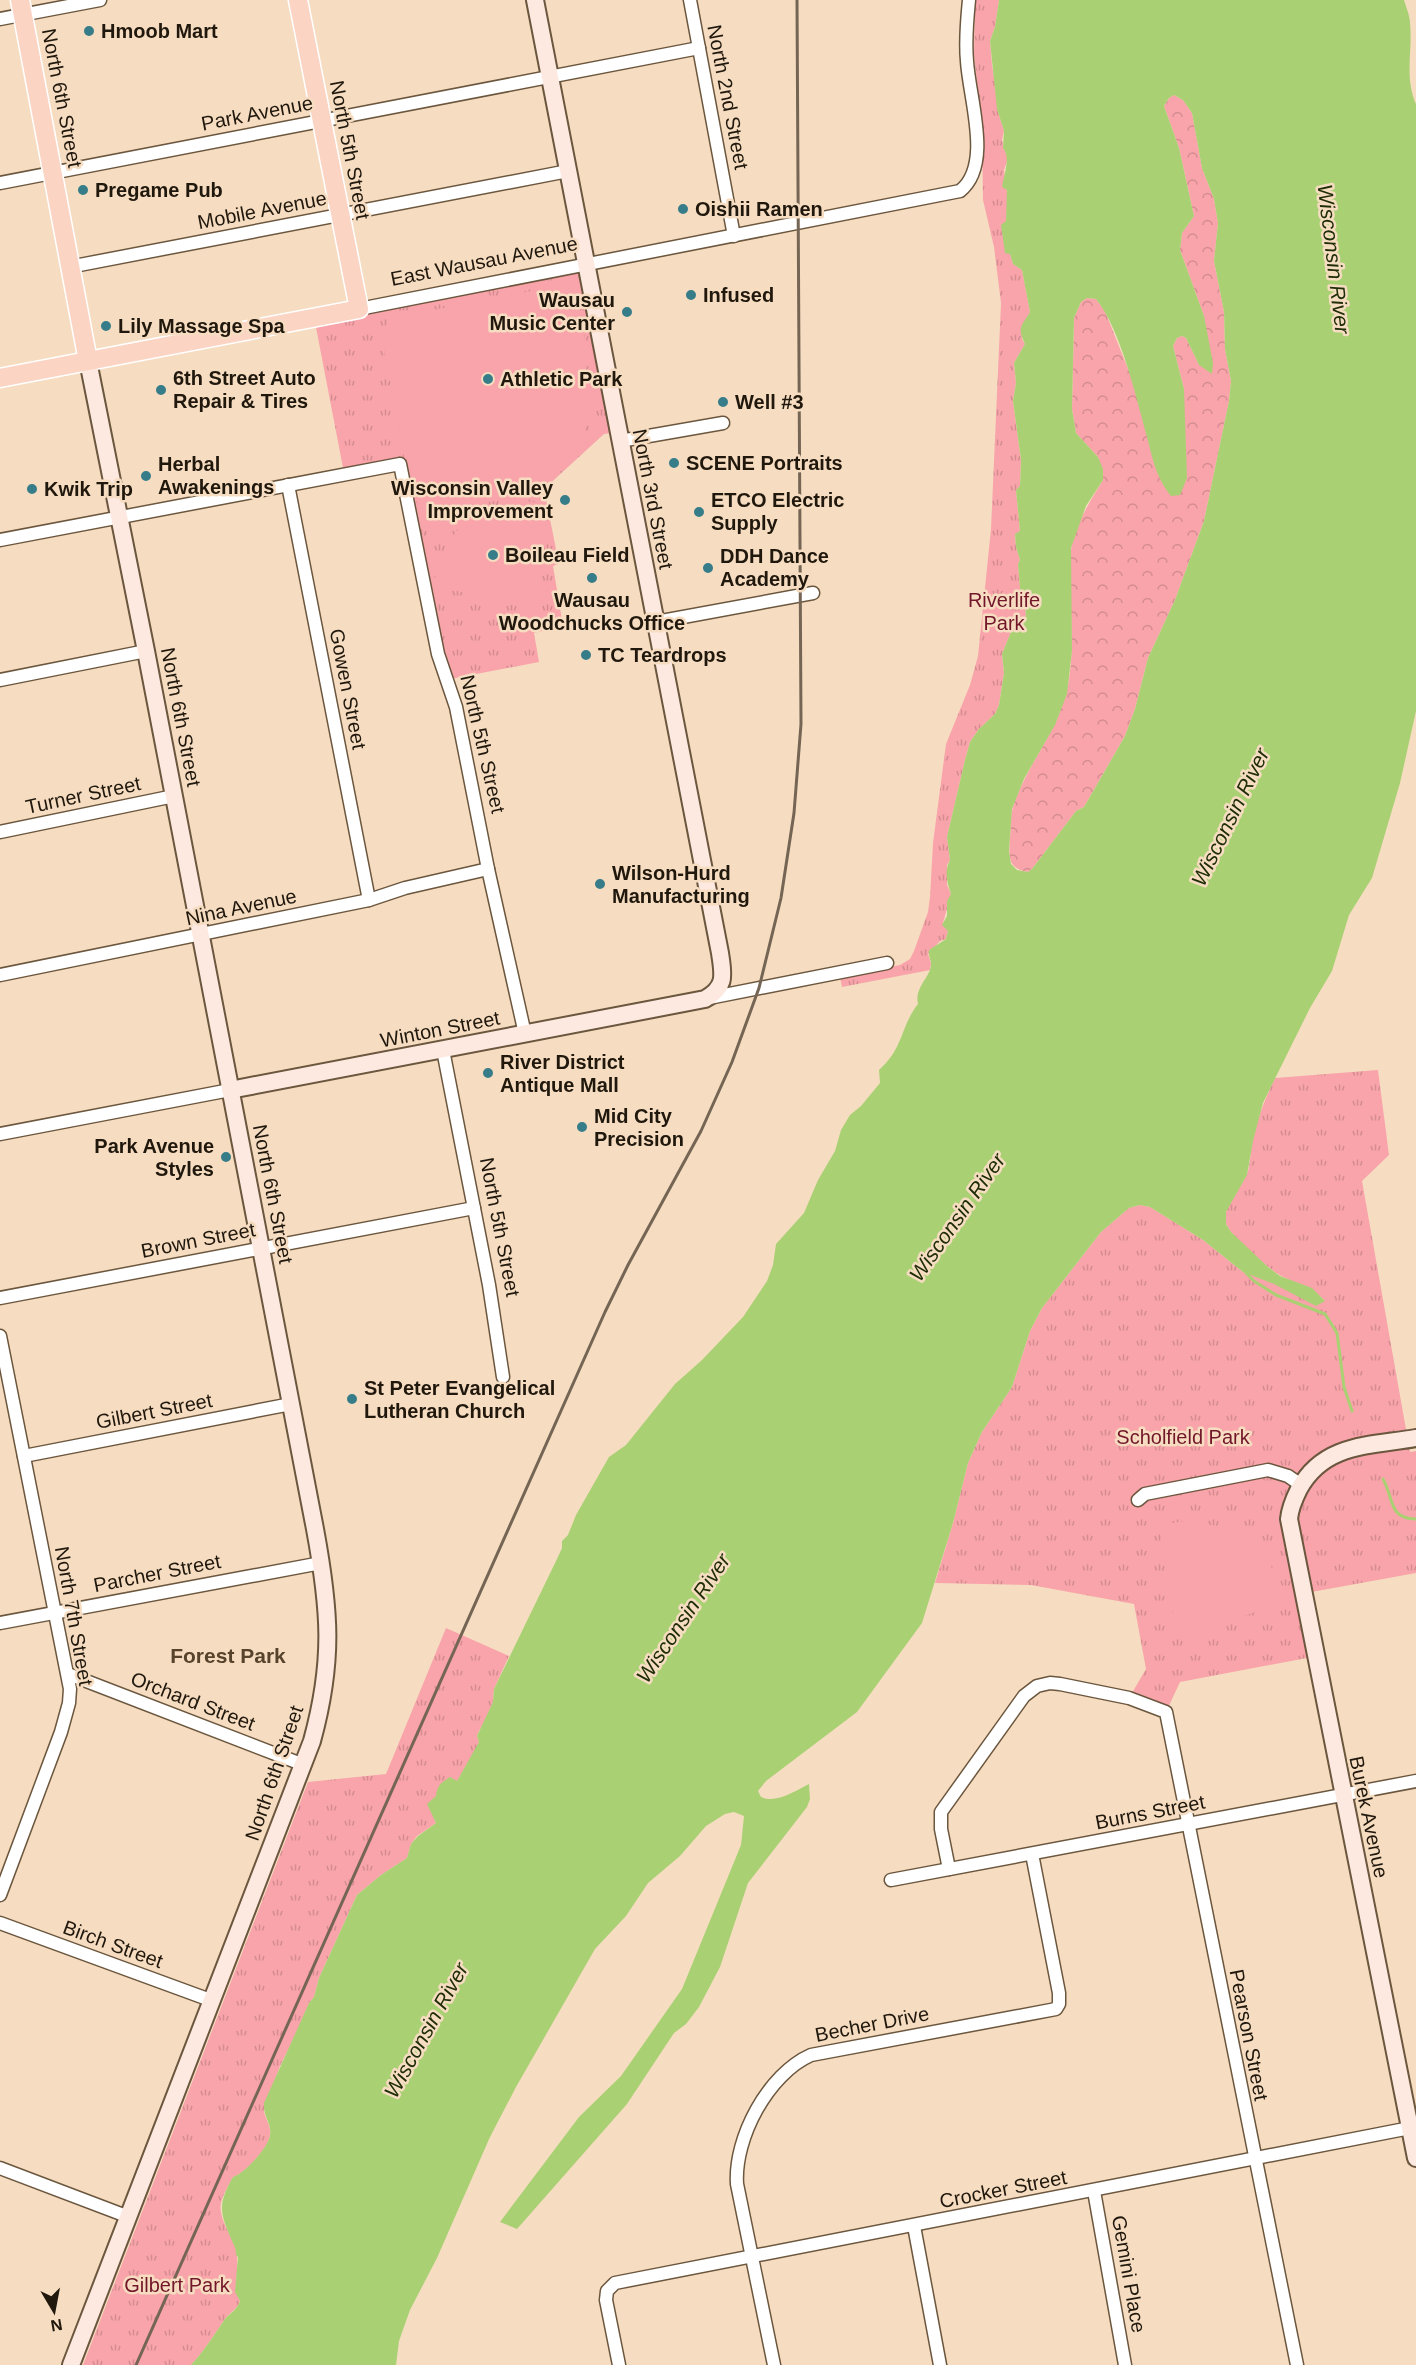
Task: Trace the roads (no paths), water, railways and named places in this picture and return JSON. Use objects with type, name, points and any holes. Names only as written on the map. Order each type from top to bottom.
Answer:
[{"type":"main road","name":"North 5th Street","points":[[298,0],[358,309]]},
{"type":"main road","name":"North 6th Street","points":[[21,8],[88,361]]},
{"type":"main road","points":[[215,336],[252,324],[341,306],[347,302],[351,293],[350,266]]},
{"type":"main road","points":[[69,267],[79,282],[95,347],[106,353],[146,349]]},
{"type":"main road","name":"East Wausau Avenue","points":[[0,378],[358,309]]},
{"type":"street","points":[[0,19],[21,8],[100,0]]},
{"type":"street","name":"North 3rd Street","points":[[535,0],[722,970],[720,986],[705,999]]},
{"type":"street","name":"North 2nd Street","points":[[690,0],[734,236]]},
{"type":"street","name":"East Wausau Avenue","points":[[358,309],[960,191],[971,180],[978,155],[967,62],[969,0]]},
{"type":"street","name":"Park Avenue","points":[[0,183],[699,48]]},
{"type":"street","name":"Mobile Avenue","points":[[69,267],[568,171]]},
{"type":"street","name":"North 6th Street","points":[[71,2365],[304,1765],[322,1703],[328,1659],[327,1597],[321,1563],[88,361]]},
{"type":"street","points":[[620,441],[723,423]]},
{"type":"street","name":"North 5th Street","points":[[288,485],[400,464],[438,654],[456,707],[488,869],[525,1034]]},
{"type":"street","points":[[0,540],[288,485]]},
{"type":"street","name":"Gowen Street","points":[[288,485],[369,900]]},
{"type":"street","points":[[656,622],[813,593]]},
{"type":"street","points":[[0,680],[146,651]]},
{"type":"street","name":"Turner Street","points":[[0,832],[174,796]]},
{"type":"street","name":"Nina Avenue","points":[[0,975],[369,900],[405,888],[488,869]]},
{"type":"street","name":"Winton Street","points":[[0,1134],[886,963]]},
{"type":"street","name":"North 5th Street","points":[[443,1050],[474,1208],[503,1377]]},
{"type":"street","name":"Brown Street","points":[[0,1298],[474,1208]]},
{"type":"street","name":"North 7th Street","points":[[0,1336],[68,1674],[69,1703],[66,1718],[0,1895]]},
{"type":"street","name":"Gilbert Street","points":[[24,1456],[291,1404]]},
{"type":"street","points":[[1138,1500],[1145,1494],[1157,1491],[1268,1470],[1288,1476],[1301,1485],[1315,1467],[1344,1450],[1416,1438]]},
{"type":"street","name":"Burek Avenue","points":[[1301,1485],[1291,1507],[1289,1529],[1416,2158]]},
{"type":"street","name":"Parcher Street","points":[[0,1623],[321,1563]]},
{"type":"street","name":"Orchard Street","points":[[68,1674],[304,1765]]},
{"type":"street","name":"Pearson Street","points":[[949,1869],[941,1829],[941,1812],[1024,1696],[1037,1686],[1050,1683],[1060,1684],[1129,1698],[1166,1712],[1297,2365]]},
{"type":"street","name":"Burns Street","points":[[891,1880],[1416,1781]]},
{"type":"street","name":"Becher Drive","points":[[774,2365],[736,2170],[742,2145],[758,2109],[780,2075],[797,2061],[811,2055],[1056,2009],[1059,2004],[1032,1854]]},
{"type":"street","name":"Birch Street","points":[[0,1923],[213,2001]]},
{"type":"street","name":"Crocker Street","points":[[619,2365],[608,2312],[607,2291],[615,2283],[1410,2128]]},
{"type":"street","points":[[0,2168],[129,2217]]},
{"type":"street","name":"Gemini Place","points":[[1094,2190],[1125,2365]]},
{"type":"street","points":[[914,2226],[940,2365]]},
{"type":"water","name":"Wisconsin River","points":[[999,0],[1404,0],[1409,14],[1410,84],[1416,104],[1416,711],[1400,783],[1372,878],[1349,915],[1332,971],[1310,1008],[1263,1103],[1247,1175],[1226,1212],[1226,1224],[1231,1232],[1268,1267],[1280,1276],[1312,1288],[1325,1301],[1316,1306],[1274,1284],[1243,1272],[1203,1240],[1150,1207],[1140,1205],[1129,1208],[1101,1232],[1042,1308],[1030,1331],[1012,1387],[982,1432],[968,1463],[953,1523],[922,1623],[857,1712],[766,1781],[758,1791],[761,1797],[773,1799],[785,1796],[809,1784],[810,1799],[807,1807],[748,1883],[720,1967],[699,2007],[686,2024],[674,2033],[627,2104],[517,2229],[500,2222],[579,2117],[621,2076],[682,1989],[741,1845],[744,1816],[734,1812],[725,1814],[706,1826],[680,1856],[648,1883],[626,1916],[595,1949],[490,2137],[437,2258],[410,2310],[399,2341],[396,2365],[191,2365],[240,2301],[235,2292],[238,2257],[223,2216],[224,2195],[233,2177],[255,2159],[269,2140],[270,2131],[264,2103],[309,2003],[314,1997],[319,1978],[357,1895],[381,1875],[407,1858],[411,1844],[436,1823],[427,1804],[436,1796],[439,1786],[450,1777],[457,1781],[479,1742],[477,1736],[493,1702],[494,1689],[562,1548],[562,1541],[568,1535],[576,1515],[609,1457],[626,1445],[675,1384],[702,1360],[743,1317],[767,1281],[773,1265],[776,1244],[804,1213],[818,1180],[835,1151],[841,1130],[850,1115],[861,1106],[880,1083],[879,1070],[898,1046],[918,1004],[918,992],[930,969],[929,950],[946,939],[948,931],[942,925],[947,916],[947,901],[951,894],[947,877],[950,860],[947,837],[965,760],[970,742],[979,729],[995,714],[999,705],[1004,673],[1002,654],[1011,632],[1020,626],[1026,617],[1025,602],[1021,599],[1018,564],[1020,560],[1015,534],[1020,531],[1016,490],[1020,486],[1021,460],[1013,401],[1016,383],[1014,363],[1025,344],[1021,329],[1030,312],[1022,270],[1013,264],[1010,254],[1005,253],[1001,225],[1006,221],[1007,190],[1002,187],[1007,161],[1003,148],[1004,131],[997,109],[990,41],[995,27]],"holes":[[[1174,95],[1183,100],[1192,113],[1202,168],[1214,199],[1218,223],[1214,261],[1224,312],[1225,349],[1231,381],[1229,401],[1204,521],[1175,600],[1148,658],[1135,709],[1125,736],[1084,807],[1076,811],[1032,869],[1028,872],[1017,870],[1011,864],[1009,851],[1012,809],[1024,779],[1055,725],[1067,694],[1072,651],[1071,548],[1086,506],[1103,480],[1103,469],[1098,457],[1076,433],[1072,409],[1074,318],[1081,302],[1087,298],[1096,299],[1113,328],[1133,384],[1156,468],[1171,496],[1180,495],[1187,478],[1184,389],[1173,346],[1177,338],[1182,336],[1186,338],[1199,365],[1212,374],[1213,363],[1204,316],[1180,250],[1182,233],[1194,216],[1179,148],[1164,106]]]},
{"type":"waterway","points":[[1246,1273],[1276,1295],[1325,1314],[1337,1333],[1344,1387],[1352,1411]]},
{"type":"waterway","points":[[1383,1479],[1396,1511],[1407,1518],[1416,1519]]},
{"type":"railway","points":[[136,2365],[605,1312],[701,1131],[732,1062],[759,988],[781,898],[794,813],[801,724],[797,0]]},
{"type":"place","name":"Hmoob Mart","points":[[89,31]]},
{"type":"place","name":"Pregame Pub","points":[[83,190]]},
{"type":"place","name":"Oishii Ramen","points":[[683,209]]},
{"type":"place","name":"Infused","points":[[691,295]]},
{"type":"place","name":"Wausau Music Center","points":[[627,312]]},
{"type":"place","name":"Lily Massage Spa","points":[[106,326]]},
{"type":"place","name":"Athletic Park","points":[[488,379]]},
{"type":"place","name":"6th Street Auto Repair & Tires","points":[[161,390]]},
{"type":"place","name":"Well #3","points":[[723,402]]},
{"type":"place","name":"SCENE Portraits","points":[[674,463]]},
{"type":"place","name":"Herbal Awakenings","points":[[146,476]]},
{"type":"place","name":"Kwik Trip","points":[[32,489]]},
{"type":"place","name":"Wisconsin Valley Improvement","points":[[565,500]]},
{"type":"place","name":"ETCO Electric Supply","points":[[699,512]]},
{"type":"place","name":"Boileau Field","points":[[493,555]]},
{"type":"place","name":"DDH Dance Academy","points":[[708,568]]},
{"type":"place","name":"Wausau Woodchucks Office","points":[[592,578]]},
{"type":"place","name":"TC Teardrops","points":[[586,655]]},
{"type":"place","name":"Wilson-Hurd Manufacturing","points":[[600,884]]},
{"type":"place","name":"River District Antique Mall","points":[[488,1073]]},
{"type":"place","name":"Mid City Precision","points":[[582,1127]]},
{"type":"place","name":"Park Avenue Styles","points":[[226,1157]]},
{"type":"place","name":"St Peter Evangelical Lutheran Church","points":[[352,1399]]},
{"type":"district","name":"Forest Park","points":[[228,1655]]},
{"type":"park label","name":"Riverlife Park","points":[[1004,612]]},
{"type":"park label","name":"Scholfield Park","points":[[1183,1437]]},
{"type":"park label","name":"Gilbert Park","points":[[177,2285]]}]
